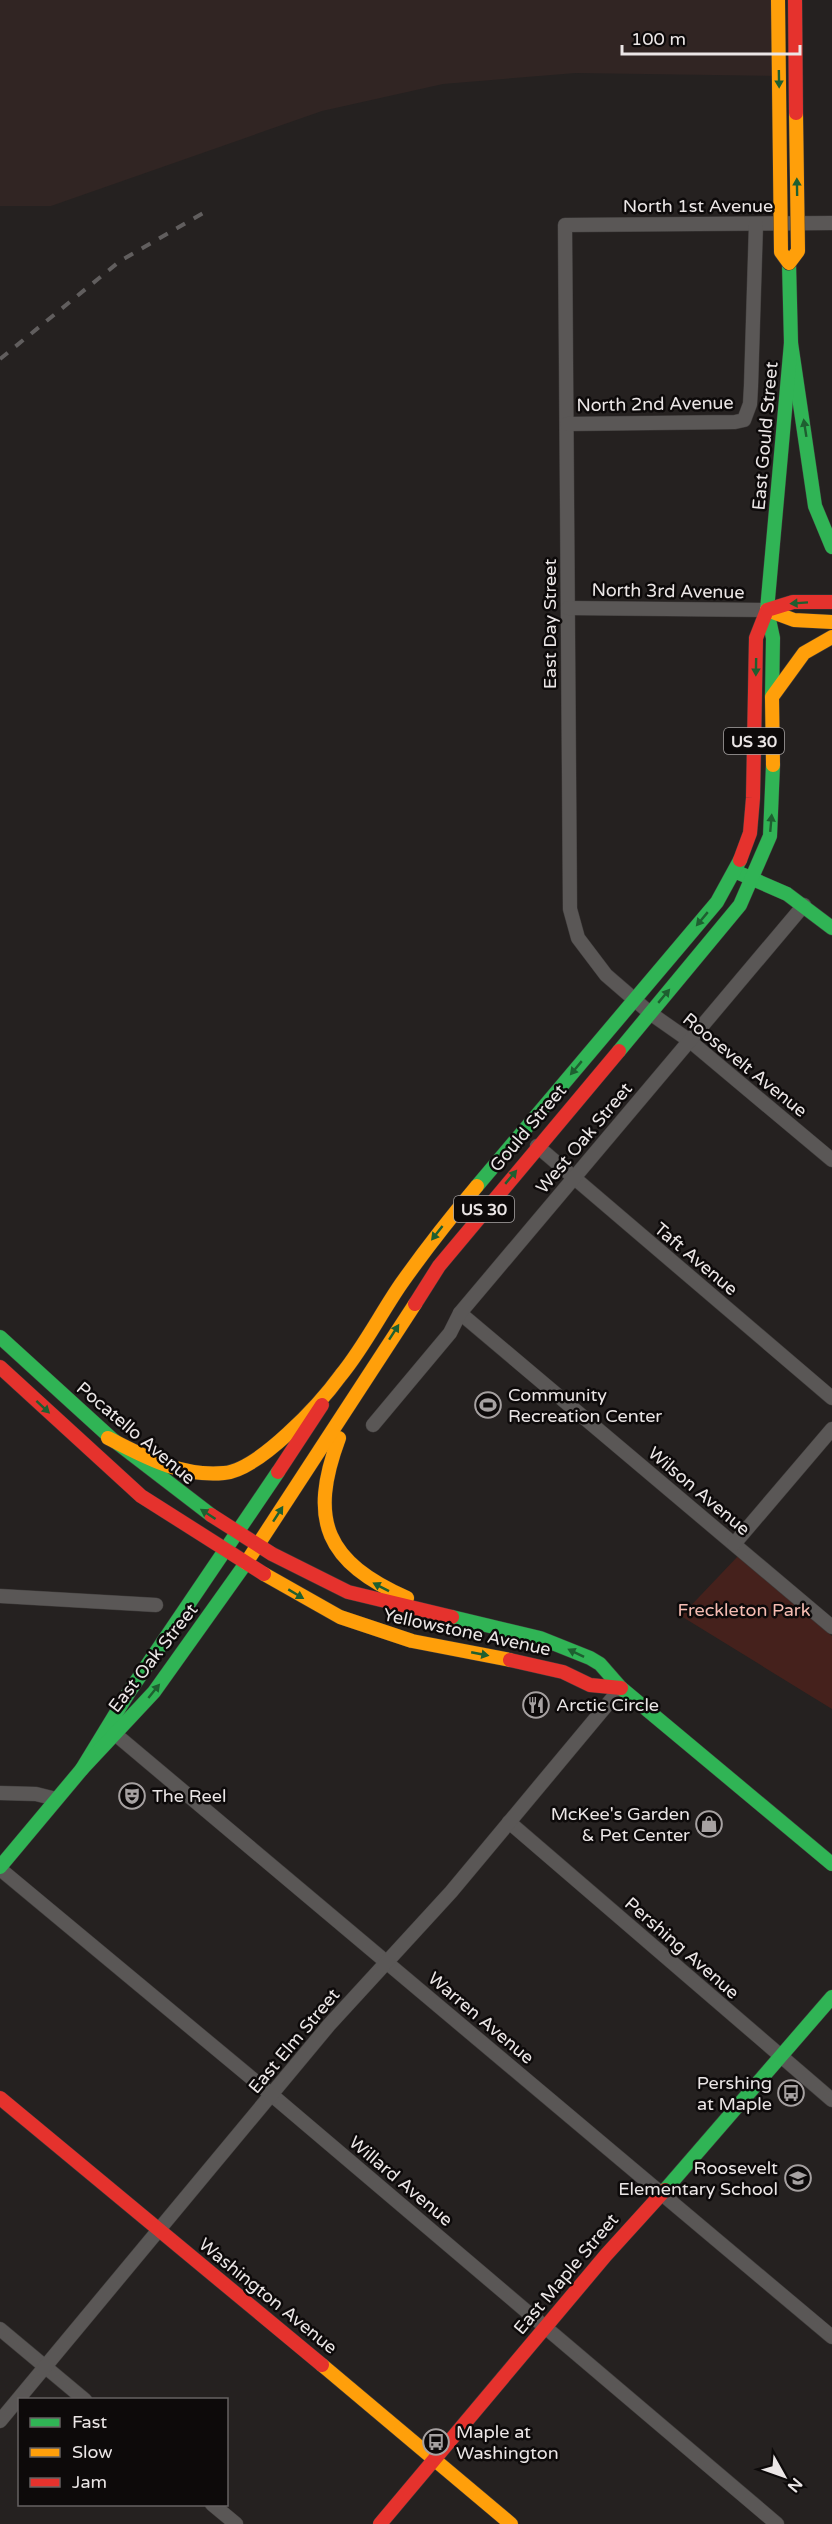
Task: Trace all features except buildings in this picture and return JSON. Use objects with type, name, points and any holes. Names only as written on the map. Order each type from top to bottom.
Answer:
[{"type":"main road","name":"East Gould Street","points":[[736,872],[750,833],[753,798],[756,638],[767,610],[780,488],[791,343],[789,264],[781,252],[778,0]]},
{"type":"main road","name":"East Gould Street","points":[[789,264],[798,251],[795,0]]},
{"type":"main road","points":[[791,343],[814,485],[815,506],[832,547]]},
{"type":"main road","points":[[767,610],[793,602],[832,602]]},
{"type":"main road","name":"East Gould Street","points":[[754,878],[770,836],[771,826],[773,638],[767,610]]},
{"type":"main road","points":[[767,610],[794,620],[832,622]]},
{"type":"main road","points":[[772,697],[804,653],[832,637]]},
{"type":"main road","points":[[736,872],[754,878],[804,905],[832,928]]},
{"type":"main road","name":"Gould Street","points":[[226,1551],[438,1232],[717,902],[736,872]]},
{"type":"main road","name":"Gould Street","points":[[246,1563],[439,1266],[740,905],[754,878]]},
{"type":"main road","name":"Pocatello Avenue","points":[[0,1337],[108,1438],[175,1492],[257,1546]]},
{"type":"main road","points":[[380,1355],[330,1458],[322,1496],[325,1521],[346,1561],[370,1581],[454,1618]]},
{"type":"main road","points":[[0,1367],[90,1452],[141,1496],[246,1563]]},
{"type":"main road","name":"US 30","points":[[108,1438],[173,1469],[207,1474],[226,1473],[250,1464],[268,1452],[341,1376]]},
{"type":"main road","name":"Yellowstone Avenue","points":[[257,1546],[318,1579],[356,1596],[398,1608],[454,1618],[554,1643],[599,1664],[621,1688],[832,1864]]},
{"type":"main road","name":"East Oak Street","points":[[0,1868],[111,1731],[226,1551]]},
{"type":"main road","name":"Yellowstone Avenue","points":[[246,1563],[306,1600],[377,1632],[545,1667],[563,1672],[590,1685],[621,1688]]},
{"type":"main road","name":"East Oak Street","points":[[111,1731],[175,1665],[246,1563]]},
{"type":"main road","name":"East Maple Street","points":[[380,2524],[660,2192],[722,2127],[832,1997]]},
{"type":"main road","name":"Washington Avenue","points":[[0,2098],[108,2191],[435,2458],[511,2524]]},
{"type":"street","name":"North 1st Avenue","points":[[565,225],[832,223]]},
{"type":"street","name":"North 2nd Avenue","points":[[567,424],[744,420],[750,404],[752,386],[756,224]]},
{"type":"street","name":"East Day Street","points":[[565,225],[570,909],[578,938],[606,975],[634,1000]]},
{"type":"street","name":"North 3rd Avenue","points":[[568,608],[767,610]]},
{"type":"street","name":"West Oak Street","points":[[373,1425],[450,1333],[460,1313],[804,905]]},
{"type":"street","name":"Roosevelt Avenue","points":[[634,1000],[690,1041],[832,1160]]},
{"type":"street","name":"Taft Avenue","points":[[537,1146],[832,1398]]},
{"type":"street","name":"Wilson Avenue","points":[[460,1313],[832,1628]]},
{"type":"street","points":[[734,1544],[832,1429]]},
{"type":"street","points":[[0,1596],[156,1605]]},
{"type":"street","name":"East Elm Street","points":[[20,2398],[158,2230],[273,2096],[329,2025],[509,1822],[621,1688]]},
{"type":"street","name":"Warren Avenue","points":[[111,1731],[832,2337]]},
{"type":"street","points":[[0,1793],[36,1794],[56,1799]]},
{"type":"street","name":"Pershing Avenue","points":[[509,1822],[832,2100]]},
{"type":"street","name":"Willard Avenue","points":[[0,1868],[273,2096],[777,2524]]},
{"type":"street","points":[[0,2329],[83,2398]]},
{"type":"street","name":"East Elm Street","points":[[0,2421],[18,2400]]},
{"type":"street","points":[[214,2506],[236,2524]]},
{"type":"shaded area","points":[[0,0],[778,0],[779,76],[576,73],[443,84],[322,111],[51,206],[0,206]]},
{"type":"green space","name":"Freckleton Park","points":[[739,1555],[832,1636],[832,1709],[681,1616]]},
{"type":"railway","points":[[0,359],[120,261],[205,212]]},
{"type":"traffic: fast","points":[[772,697],[773,638],[767,610],[791,343],[789,263]]},
{"type":"traffic: fast","points":[[791,343],[815,506],[832,547]]},
{"type":"traffic: fast","points":[[619,1051],[740,905],[770,836],[773,765]]},
{"type":"traffic: fast","points":[[477,1186],[717,902],[740,860]]},
{"type":"traffic: fast","points":[[739,873],[787,894],[832,928]]},
{"type":"traffic: fast","points":[[0,1337],[112,1439],[211,1515]]},
{"type":"traffic: fast","points":[[82,1769],[129,1692],[278,1472]]},
{"type":"traffic: fast","points":[[0,1867],[82,1769],[154,1692],[246,1563]]},
{"type":"traffic: fast","points":[[452,1617],[540,1638],[600,1664],[621,1688],[832,1864]]},
{"type":"traffic: fast","points":[[665,2190],[832,1997]]},
{"type":"traffic: slow","points":[[778,0],[781,252],[789,263],[798,251],[796,113]]},
{"type":"traffic: slow","points":[[767,610],[794,620],[832,622]]},
{"type":"traffic: slow","points":[[773,765],[772,697],[804,653],[832,637]]},
{"type":"traffic: slow","points":[[108,1438],[164,1464],[193,1472],[224,1473],[238,1469],[254,1460],[288,1434],[331,1387],[357,1353],[410,1271],[477,1186]]},
{"type":"traffic: slow","points":[[246,1563],[415,1304]]},
{"type":"traffic: slow","points":[[339,1438],[325,1493],[326,1516],[331,1536],[342,1553],[358,1569],[407,1598]]},
{"type":"traffic: slow","points":[[264,1574],[340,1617],[412,1641],[510,1660]]},
{"type":"traffic: slow","points":[[322,2365],[511,2524]]},
{"type":"traffic: jam","points":[[795,0],[796,113]]},
{"type":"traffic: jam","points":[[740,860],[750,833],[753,798],[756,638],[767,610],[793,602],[832,602]]},
{"type":"traffic: jam","points":[[415,1304],[439,1266],[619,1051]]},
{"type":"traffic: jam","points":[[0,1367],[141,1496],[264,1574]]},
{"type":"traffic: jam","points":[[278,1472],[322,1405]]},
{"type":"traffic: jam","points":[[211,1515],[272,1554],[348,1592],[452,1617]]},
{"type":"traffic: jam","points":[[510,1660],[563,1672],[590,1685],[621,1688]]},
{"type":"traffic: jam","points":[[0,2098],[322,2365]]},
{"type":"traffic: jam","points":[[380,2524],[606,2255],[665,2190]]},
{"type":"place","name":"Community Recreation Center","points":[[488,1405]]},
{"type":"place","name":"Arctic Circle","points":[[536,1705]]},
{"type":"place","name":"The Reel","points":[[132,1796]]},
{"type":"place","name":"McKee's Garden & Pet Center","points":[[709,1824]]},
{"type":"place","name":"Pershing at Maple","points":[[791,2093]]},
{"type":"place","name":"Roosevelt Elementary School","points":[[798,2178]]},
{"type":"place","name":"Maple at Washington","points":[[436,2442]]}]
